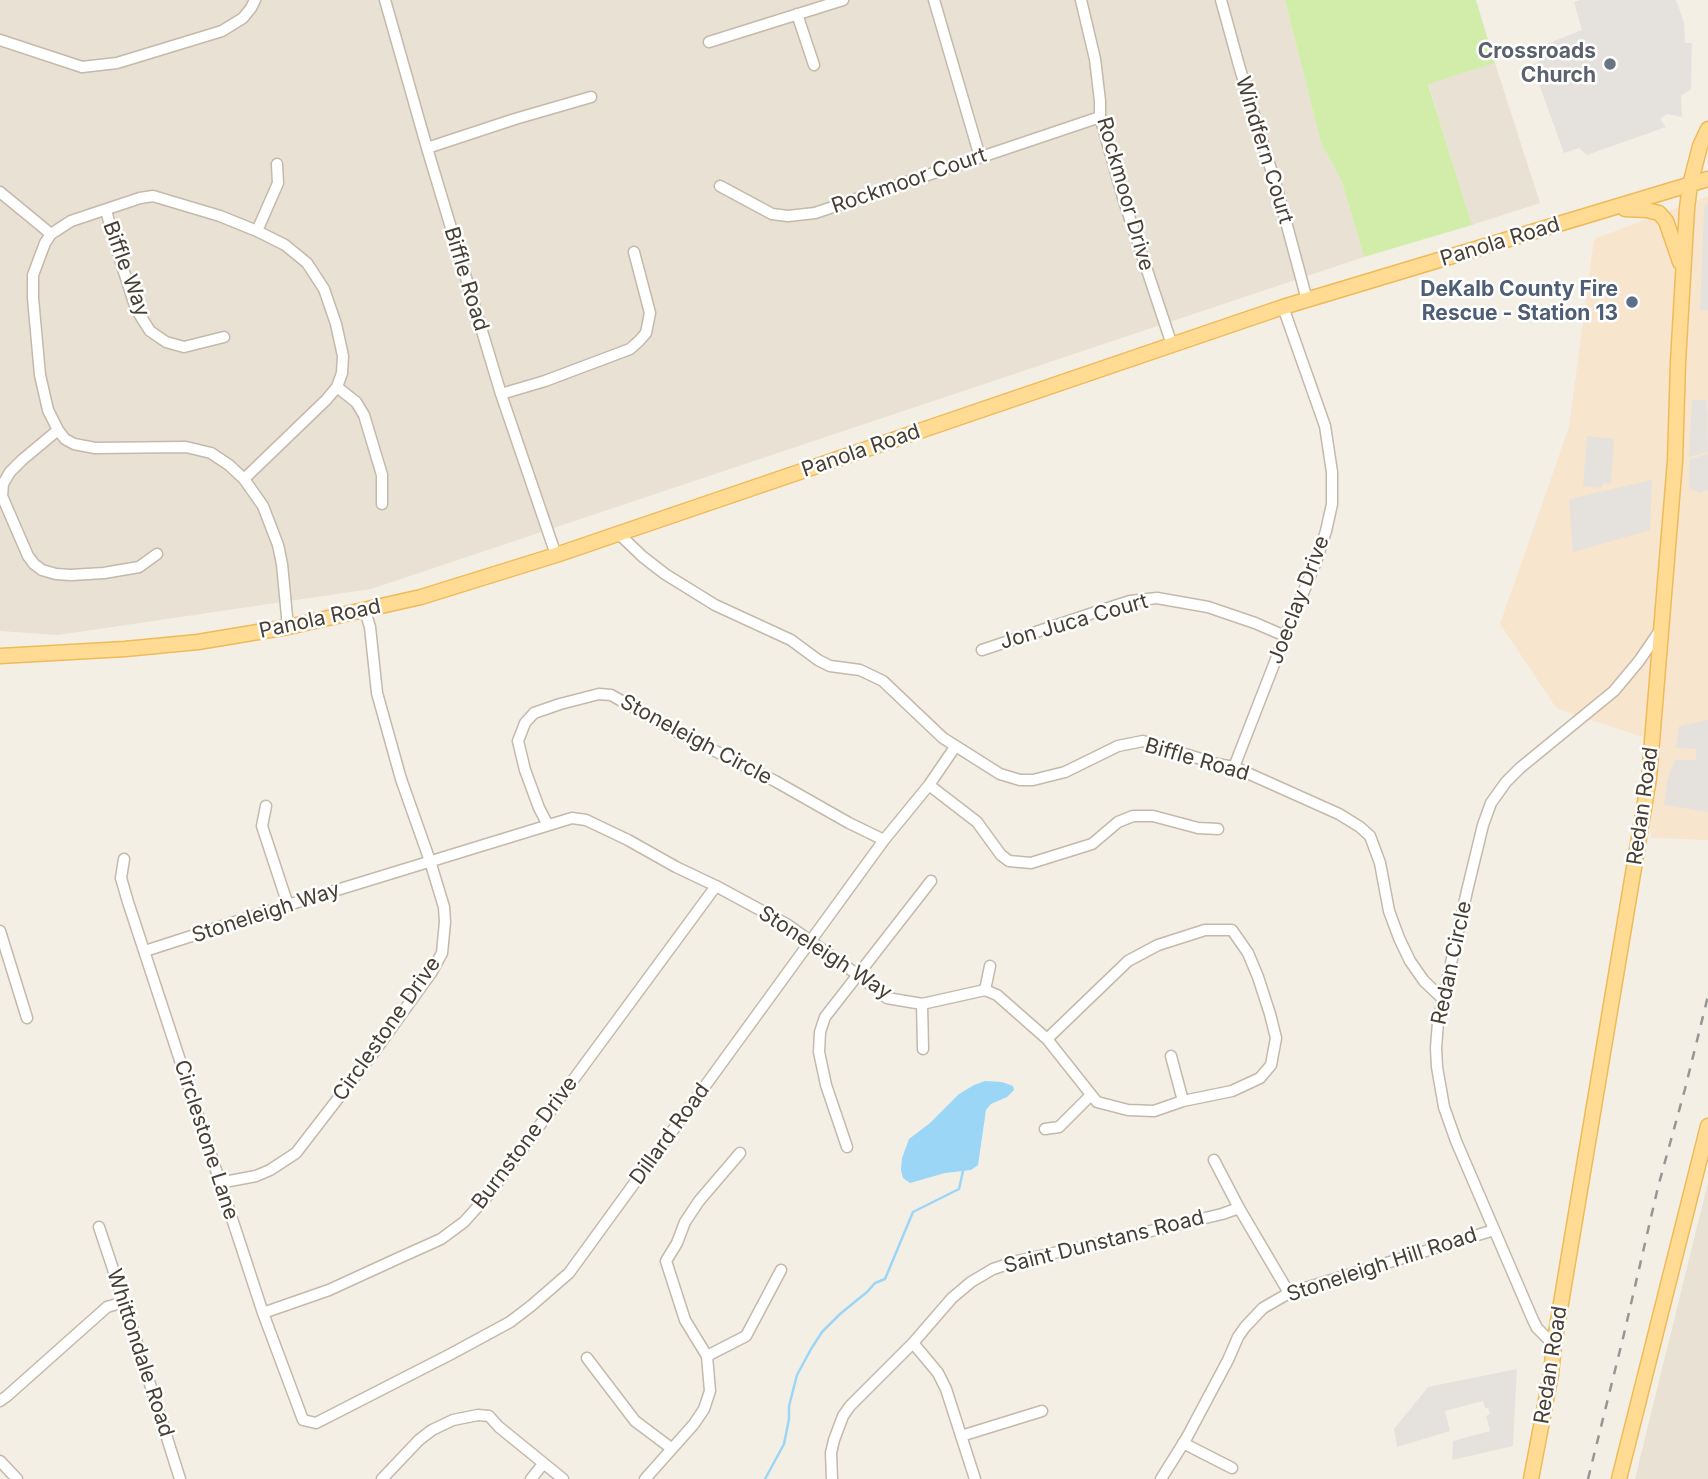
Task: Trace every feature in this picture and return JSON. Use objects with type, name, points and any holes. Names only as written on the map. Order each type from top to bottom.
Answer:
[{"type":"main road","name":"Redan Road","points":[[1531,1479],[1551,1374],[1649,778],[1675,461],[1690,185],[1700,146],[1708,129]]},
{"type":"main road","name":"Panola Road","points":[[0,656],[198,642],[288,627],[421,597],[618,534],[1283,307],[1708,179]]},
{"type":"main road","points":[[1600,212],[1637,209],[1659,213],[1667,221],[1684,271]]},
{"type":"main road","points":[[1619,1479],[1708,1126]]},
{"type":"street","points":[[0,40],[82,68],[117,63],[222,31],[243,18],[254,0]]},
{"type":"street","name":"Biffle Road","points":[[384,0],[501,394],[555,555]]},
{"type":"street","points":[[709,42],[843,0]]},
{"type":"street","points":[[934,0],[980,157]]},
{"type":"street","name":"Rockmoor Drive","points":[[1081,0],[1095,60],[1100,117],[1124,201],[1172,345]]},
{"type":"street","name":"Windfern Court","points":[[1221,0],[1307,300]]},
{"type":"street","points":[[797,14],[814,65]]},
{"type":"street","points":[[427,148],[591,97]]},
{"type":"street","name":"Rockmoor Court","points":[[720,186],[772,214],[788,216],[815,213],[1100,117]]},
{"type":"street","points":[[257,231],[278,183],[277,164]]},
{"type":"street","points":[[0,192],[51,234]]},
{"type":"street","points":[[244,479],[326,400],[337,387],[342,373],[343,356],[336,324],[324,289],[307,263],[285,245],[257,231],[220,216],[153,196],[71,222],[51,234],[33,275],[33,298],[40,375],[48,410],[58,430],[65,439],[74,444],[95,448],[186,447],[211,453],[229,465],[244,479],[263,506],[278,545],[288,627]]},
{"type":"street","name":"Biffle Way","points":[[106,210],[136,309],[150,331],[166,341],[184,347],[224,337]]},
{"type":"street","points":[[501,394],[545,382],[630,349],[639,341],[646,333],[650,313],[634,252]]},
{"type":"street","name":"Joeclay Drive","points":[[1234,767],[1316,562],[1332,504],[1332,472],[1325,426],[1283,307]]},
{"type":"street","points":[[337,387],[356,402],[364,415],[382,475],[382,503]]},
{"type":"street","points":[[58,430],[22,460],[3,484],[2,496],[27,556],[42,570],[71,575],[139,567],[157,554]]},
{"type":"street","name":"Biffle Road","points":[[618,534],[665,574],[715,605],[791,640],[830,666],[860,670],[883,681],[931,728],[1000,775],[1033,780],[1065,772],[1118,746],[1143,741],[1234,767],[1339,814],[1370,836],[1380,863],[1389,911],[1399,938],[1424,981],[1443,999]]},
{"type":"street","name":"Jon Juca Court","points":[[982,650],[1130,601],[1157,598],[1208,607],[1285,636]]},
{"type":"street","name":"Circlestone Drive","points":[[219,1183],[256,1176],[296,1153],[377,1048],[431,973],[442,953],[444,907],[401,779],[377,692],[365,611]]},
{"type":"street","name":"Redan Circle","points":[[1554,1345],[1533,1320],[1456,1141],[1444,1107],[1437,1067],[1438,1022],[1483,825],[1491,803],[1520,768],[1614,691],[1661,629]]},
{"type":"street","name":"Stoneleigh Circle","points":[[548,825],[525,770],[518,741],[525,723],[534,713],[599,694],[611,695],[884,840]]},
{"type":"street","name":"Dillard Road","points":[[303,1420],[316,1423],[451,1354],[510,1321],[569,1272],[884,840],[956,747]]},
{"type":"street","points":[[929,785],[977,822],[1001,855],[1009,861],[1031,863],[1093,844],[1118,822],[1133,816],[1153,816],[1198,828],[1218,829]]},
{"type":"street","points":[[266,806],[262,826],[288,905]]},
{"type":"street","name":"Stoneleigh Way","points":[[145,951],[572,818],[586,820],[628,840],[788,925],[887,998],[922,1004],[985,990]]},
{"type":"street","name":"Circlestone Lane","points":[[124,859],[121,878],[128,902],[219,1183],[303,1420]]},
{"type":"street","points":[[847,1147],[826,1085],[819,1052],[820,1032],[825,1017],[931,881]]},
{"type":"street","name":"Burnstone Drive","points":[[263,1313],[329,1290],[441,1238],[464,1222],[490,1193],[716,886]]},
{"type":"street","points":[[990,966],[985,990],[998,995],[1047,1039],[1097,1102],[1128,1110],[1154,1111],[1183,1101],[1232,1091],[1260,1078],[1271,1065],[1276,1038],[1248,953],[1232,930],[1205,930],[1158,945],[1128,961],[1047,1039]]},
{"type":"street","points":[[0,931],[27,1018]]},
{"type":"street","points":[[922,1004],[923,1049]]},
{"type":"street","points":[[1171,1056],[1183,1101]]},
{"type":"street","points":[[1045,1129],[1059,1127],[1091,1095]]},
{"type":"street","points":[[645,1479],[694,1424],[704,1409],[709,1391],[707,1356],[685,1320],[666,1261],[685,1222],[699,1201],[740,1153]]},
{"type":"street","points":[[1214,1160],[1289,1293]]},
{"type":"street","name":"Saint Dunstans Road","points":[[832,1479],[831,1452],[844,1416],[859,1396],[913,1343],[952,1298],[971,1282],[993,1269],[1017,1261],[1113,1241],[1239,1208]]},
{"type":"street","name":"Whittondale Road","points":[[99,1227],[180,1479]]},
{"type":"street","name":"Stoneleigh Hill Road","points":[[1161,1479],[1245,1327],[1263,1308],[1289,1293],[1494,1230]]},
{"type":"street","points":[[707,1356],[746,1336],[781,1270]]},
{"type":"street","points":[[0,1401],[107,1307],[124,1302]]},
{"type":"street","points":[[913,1343],[938,1373],[946,1389],[975,1479]]},
{"type":"street","points":[[587,1358],[635,1421],[671,1448]]},
{"type":"street","points":[[961,1436],[1042,1411]]},
{"type":"street","points":[[382,1479],[432,1430],[453,1420],[478,1415],[489,1416],[562,1479]]},
{"type":"street","points":[[1182,1443],[1232,1468]]},
{"type":"street","points":[[0,1461],[17,1479]]},
{"type":"street","points":[[531,1479],[543,1464]]},
{"type":"shaded area","points":[[0,0],[1285,0],[1321,143],[1342,182],[1364,257],[371,589],[58,635],[0,631]]},
{"type":"shaded area","points":[[1676,0],[1684,22],[1685,43],[1692,43],[1691,89],[1681,96],[1682,117],[1667,114],[1660,119],[1666,127],[1587,155],[1579,148],[1564,153],[1532,65],[1538,62],[1544,45],[1582,30],[1574,2]]},
{"type":"shaded area","points":[[1495,63],[1540,203],[1472,225],[1428,83]]},
{"type":"shaded area","points":[[1708,196],[1708,840],[1651,838],[1643,737],[1557,709],[1500,624],[1569,427],[1594,239]]},
{"type":"shaded area","points":[[1708,201],[1708,310],[1700,310],[1704,208]]},
{"type":"shaded area","points":[[1692,400],[1707,400],[1708,452],[1689,457]]},
{"type":"shaded area","points":[[1587,436],[1614,439],[1611,484],[1603,483],[1602,488],[1583,486]]},
{"type":"shaded area","points":[[1708,454],[1708,490],[1700,493],[1690,489],[1690,459]]},
{"type":"shaded area","points":[[1652,480],[1650,530],[1573,552],[1569,499]]},
{"type":"shaded area","points":[[1708,720],[1708,812],[1664,805],[1668,778],[1675,760],[1696,760],[1696,749],[1676,748],[1679,726]]},
{"type":"shaded area","points":[[1708,1182],[1708,1479],[1635,1479]]},
{"type":"shaded area","points":[[1517,1369],[1513,1446],[1452,1460],[1453,1441],[1490,1431],[1486,1416],[1490,1414],[1483,1401],[1445,1411],[1450,1431],[1397,1447],[1394,1429],[1428,1387]]},
{"type":"green space","points":[[1285,0],[1476,0],[1495,63],[1428,84],[1472,225],[1364,257],[1342,182],[1321,143]]},
{"type":"water","points":[[985,1081],[1002,1082],[1013,1086],[1014,1090],[986,1110],[978,1165],[971,1170],[945,1173],[910,1183],[903,1178],[902,1158],[909,1139],[930,1123],[959,1094]]},
{"type":"waterway","points":[[765,1479],[784,1444],[789,1406],[797,1375],[811,1349],[822,1332],[840,1314],[875,1283],[885,1279],[913,1212],[959,1189],[963,1171]]},
{"type":"railway","points":[[1588,1479],[1658,1187],[1708,996]]},
{"type":"place","name":"Crossroads Church","points":[[1610,64]]},
{"type":"place","name":"DeKalb County Fire Rescue - Station 13","points":[[1632,302]]}]
